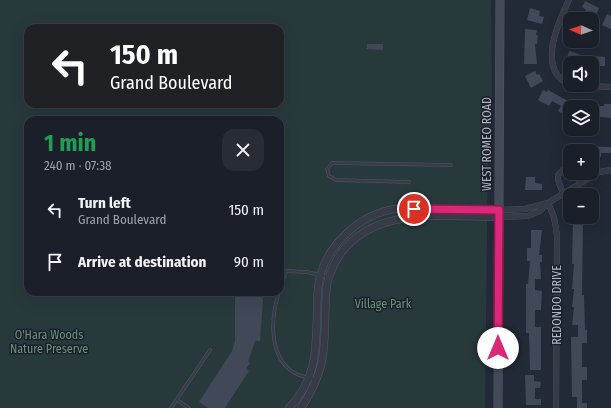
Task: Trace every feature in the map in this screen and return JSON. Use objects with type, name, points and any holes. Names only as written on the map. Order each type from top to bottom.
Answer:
[{"type":"main road","name":"WEST ROMEO ROAD","points":[[498,408],[500,0]]},
{"type":"street","points":[[563,81],[555,73],[552,59],[556,29],[569,0]]},
{"type":"street","points":[[599,86],[611,87]]},
{"type":"street","points":[[289,408],[297,399],[310,378],[316,350],[317,295],[320,275],[337,242],[354,227],[373,216],[395,209],[528,216],[540,211],[548,203],[563,194],[558,180],[558,174],[563,170]]},
{"type":"street","points":[[573,188],[599,172],[611,170]]},
{"type":"street","name":"REDONDO DRIVE","points":[[548,203],[554,217],[557,234],[556,408]]},
{"type":"street","points":[[301,408],[317,380],[324,360],[326,294],[329,277],[336,260],[346,246],[370,228],[385,221],[414,217],[499,214]]},
{"type":"lane","points":[[409,182],[336,180],[329,176],[328,169],[332,163],[451,165]]},
{"type":"lane","points":[[284,277],[286,271],[307,272],[329,277]]},
{"type":"lane","points":[[277,296],[274,305],[274,336],[278,354],[283,363],[294,372],[317,380]]},
{"type":"lane","points":[[171,408],[210,350]]},
{"type":"lane","points":[[177,400],[189,408]]},
{"type":"green space","points":[[0,0],[491,0],[492,108],[488,150],[485,408],[0,408]]},
{"type":"building","points":[[585,1],[599,8],[597,12],[585,12],[586,10],[582,7]]},
{"type":"building","points":[[530,8],[540,11],[539,16],[544,17],[542,24],[527,20]]},
{"type":"building","points":[[607,14],[611,16],[611,29],[602,25]]},
{"type":"building","points":[[525,29],[537,30],[537,44],[535,44],[537,64],[524,64]]},
{"type":"building","points":[[367,44],[383,44],[383,50],[367,49]]},
{"type":"building","points":[[569,51],[581,55],[581,56],[568,56]]},
{"type":"building","points":[[599,57],[605,57],[605,66],[599,66]]},
{"type":"building","points":[[535,71],[537,75],[539,74],[543,81],[531,88],[525,76]]},
{"type":"building","points":[[543,90],[547,92],[548,90],[566,100],[563,100],[563,114],[558,111],[561,106],[552,101],[549,106],[538,100]]},
{"type":"building","points":[[611,104],[611,118],[599,117],[599,106]]},
{"type":"building","points":[[571,143],[583,143],[583,144]]},
{"type":"building","points":[[599,147],[611,147],[611,153],[601,153],[601,157],[599,157]]},
{"type":"building","points":[[526,177],[535,177],[535,183],[542,184],[542,190],[525,190]]},
{"type":"building","points":[[573,224],[583,224],[582,295],[584,295],[587,343],[582,343],[582,367],[587,367],[587,380],[582,380],[582,403],[587,403],[587,408],[577,408],[577,397],[572,397],[571,337],[578,337],[578,325],[572,325],[574,307],[572,307],[574,289],[572,289],[574,264],[572,264]]},
{"type":"building","points":[[531,230],[542,230],[539,255],[542,255],[542,262],[540,262],[541,279],[535,279],[535,290],[542,291],[541,310],[535,310],[535,327],[541,327],[541,370],[530,370],[529,333],[526,333],[526,284],[528,284],[530,261],[527,261],[527,248],[531,248]]},
{"type":"building","points":[[235,296],[262,296],[260,341],[255,341],[248,362],[250,363],[246,369],[249,371],[225,408],[208,408],[199,402],[232,351],[235,341]]},
{"type":"building","points":[[525,375],[534,375],[534,381],[541,382],[540,388],[535,388],[535,399],[541,399],[541,405],[526,405]]},
{"type":"route","points":[[414,209],[499,210],[498,348]]},
{"type":"park label","name":"Village Park","points":[[383,304]]},
{"type":"park label","name":"O'Hara Woods Nature Preserve","points":[[49,342]]}]
